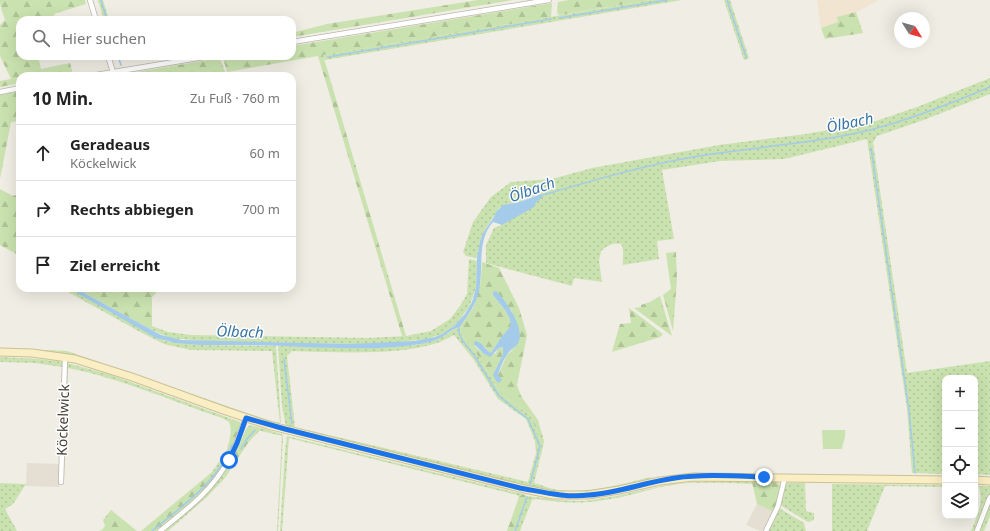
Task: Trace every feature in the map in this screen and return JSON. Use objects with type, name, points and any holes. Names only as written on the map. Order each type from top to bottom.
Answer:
[{"type":"main road","points":[[0,352],[32,353],[102,366],[246,418],[467,475],[553,495],[588,495],[693,476],[942,480]]},
{"type":"main road","points":[[978,480],[990,481]]},
{"type":"street","points":[[90,0],[95,16]]},
{"type":"street","points":[[296,41],[549,0]]},
{"type":"street","points":[[109,60],[113,72],[188,60]]},
{"type":"street","points":[[0,92],[16,89]]},
{"type":"street","name":"Köckelwick","points":[[61,482],[65,358]]},
{"type":"street","points":[[160,531],[208,491],[229,460],[246,418]]},
{"type":"street","points":[[766,531],[778,506],[785,477]]},
{"type":"street","points":[[977,531],[990,497]]},
{"type":"shaded area","points":[[817,0],[879,0],[853,14],[837,17],[838,22],[821,28]]},
{"type":"shaded area","points":[[27,463],[61,464],[59,487],[26,486]]},
{"type":"shaded area","points":[[757,504],[774,512],[765,531],[760,531],[746,525]]},
{"type":"green space","points":[[0,0],[85,0],[86,4],[54,14],[55,16],[16,16],[16,60],[39,60],[41,69],[70,63],[72,72],[16,72],[16,84],[0,87],[0,81],[11,79],[0,56],[0,25],[5,20]]},
{"type":"green space","points":[[98,0],[103,0],[108,16],[103,16]]},
{"type":"green space","points":[[478,0],[513,0],[296,36],[296,32],[327,24]]},
{"type":"green space","points":[[569,0],[651,0],[559,15],[557,13],[558,2]]},
{"type":"green space","points":[[651,0],[682,0],[325,60],[323,55]]},
{"type":"green space","points":[[724,0],[730,0],[749,58],[744,60]]},
{"type":"green space","points":[[552,3],[551,17],[323,55],[406,336],[402,336],[318,56],[296,60],[296,45]]},
{"type":"green space","points":[[856,12],[863,33],[825,39],[821,28],[838,22],[837,17]]},
{"type":"green space","points":[[208,60],[221,60],[225,72],[136,72]]},
{"type":"green space","points":[[224,60],[295,60],[227,72]]},
{"type":"green space","points":[[990,78],[990,94],[921,121],[877,136],[873,143],[907,373],[990,361],[990,475],[978,474],[978,375],[942,375],[942,474],[912,473],[907,409],[867,139],[784,159],[720,161],[662,170],[674,239],[657,241],[659,259],[623,265],[623,252],[621,244],[613,244],[608,246],[601,251],[599,261],[602,282],[574,278],[572,286],[486,263],[486,245],[494,228],[502,225],[535,203],[539,194],[520,202],[507,204],[499,208],[483,233],[477,258],[466,256],[463,252],[473,222],[491,197],[511,182],[552,179],[592,168],[719,145],[806,134],[873,122],[917,107]]},
{"type":"green space","points":[[16,92],[16,121],[11,122],[0,179],[0,95]]},
{"type":"green space","points":[[0,189],[13,196],[16,196],[16,254],[0,245]]},
{"type":"green space","points":[[676,252],[677,279],[673,331],[663,295],[671,289],[666,253]]},
{"type":"green space","points":[[469,259],[477,261],[476,288],[469,307],[458,322],[449,330],[427,339],[381,344],[203,341],[170,338],[152,330],[152,326],[168,332],[191,335],[368,338],[406,336],[431,331],[450,319],[467,294]]},
{"type":"green space","points":[[482,262],[499,268],[519,308],[527,335],[517,385],[521,396],[538,420],[544,441],[543,447],[531,416],[502,395],[479,357],[464,338],[460,330],[461,325],[473,308],[481,280]],"holes":[[[493,295],[512,311],[515,347],[507,355],[498,375],[495,371],[503,354],[503,347],[499,348],[495,354],[483,353],[474,346],[484,346],[491,353],[500,339],[510,328],[511,324],[505,310]]]},
{"type":"green space","points":[[68,292],[75,292],[165,341],[200,345],[276,346],[281,422],[280,423],[272,351],[191,350],[164,344]]},
{"type":"green space","points":[[82,292],[157,292],[152,297],[152,330]]},
{"type":"green space","points":[[660,296],[672,336],[634,308],[641,307],[641,305]]},
{"type":"green space","points":[[629,308],[663,334],[660,337],[612,352],[620,324],[631,323]]},
{"type":"green space","points":[[460,327],[464,338],[479,357],[502,395],[531,416],[543,447],[534,483],[555,489],[581,491],[605,488],[651,477],[650,481],[605,491],[567,494],[542,490],[286,427],[282,406],[278,346],[362,348],[406,346],[433,341]],"holes":[[[454,335],[474,360],[498,399],[526,419],[535,441],[536,453],[528,482],[295,427],[287,356],[292,351],[382,352],[418,348],[434,344]]]},
{"type":"green space","points":[[0,348],[67,351],[280,423],[250,417],[110,366],[0,350]]},
{"type":"green space","points":[[0,357],[39,359],[63,363],[61,464],[59,464],[62,367],[35,363],[0,362]]},
{"type":"green space","points":[[67,363],[111,375],[232,419],[229,422],[222,418],[126,384],[68,368],[64,482],[62,482]]},
{"type":"green space","points":[[232,419],[240,422],[241,425],[232,451],[227,450],[231,432],[229,422]]},
{"type":"green space","points":[[250,425],[254,426],[253,429],[260,430],[248,443],[225,478],[223,475],[234,456],[246,429]]},
{"type":"green space","points":[[254,426],[282,434],[283,437],[278,531],[282,436],[253,429]]},
{"type":"green space","points":[[822,430],[845,430],[845,438],[842,449],[823,449]]},
{"type":"green space","points":[[287,436],[523,494],[519,497],[517,495],[289,438],[282,531],[280,531]]},
{"type":"green space","points":[[227,450],[232,451],[214,480],[212,472]]},
{"type":"green space","points":[[212,472],[214,480],[198,497],[157,531],[141,531]]},
{"type":"green space","points":[[223,475],[225,478],[207,497],[168,531],[164,531],[200,501]]},
{"type":"green space","points":[[711,481],[752,482],[752,484],[679,484],[660,487],[613,499],[587,502],[562,502],[537,499],[532,500],[520,531],[515,531],[527,496],[557,500],[585,501],[671,484]]},
{"type":"green space","points":[[752,482],[778,482],[782,488],[774,512],[757,504]]},
{"type":"green space","points":[[0,483],[26,484],[13,504],[5,509],[17,531],[0,531]]},
{"type":"green space","points":[[787,483],[805,483],[806,511],[814,513],[814,520],[808,522],[780,505],[785,485]]},
{"type":"green space","points":[[832,484],[942,485],[942,487],[885,486],[867,531],[832,531]]},
{"type":"green space","points":[[978,486],[990,486],[990,494],[976,531],[971,531],[976,519],[978,519],[981,498]]},
{"type":"green space","points":[[523,494],[527,496],[515,531],[507,531],[519,497]]},
{"type":"green space","points":[[990,504],[990,516],[984,531],[979,531]]},
{"type":"green space","points":[[779,508],[804,523],[806,531],[768,531]]},
{"type":"green space","points":[[111,510],[137,531],[99,531],[105,526],[103,520]]},
{"type":"water","points":[[541,194],[542,198],[536,202],[534,207],[502,225],[493,222],[488,229],[482,246],[479,291],[474,306],[460,327],[435,341],[415,345],[383,348],[200,345],[176,343],[156,338],[75,292],[82,292],[161,335],[182,340],[351,344],[414,341],[435,337],[454,326],[465,314],[472,302],[476,288],[477,258],[480,241],[483,233],[496,212],[503,205],[520,202]]},
{"type":"water","points":[[496,291],[505,301],[514,316],[520,337],[518,343],[505,357],[502,363],[498,375],[502,380],[499,383],[493,375],[503,354],[503,347],[499,348],[490,357],[483,353],[474,344],[475,341],[480,343],[491,353],[511,324],[505,310],[493,295],[493,292]]},
{"type":"waterway","points":[[101,0],[106,16]]},
{"type":"waterway","points":[[559,18],[667,0]]},
{"type":"waterway","points":[[727,0],[746,57]]},
{"type":"waterway","points":[[328,57],[551,19]]},
{"type":"waterway","points":[[119,60],[121,65]]},
{"type":"waterway","name":"Ölbach","points":[[540,196],[616,174],[693,157],[826,139],[870,130],[931,111],[990,87]]},
{"type":"waterway","points":[[871,148],[909,410],[915,473]]},
{"type":"waterway","points":[[459,326],[459,333],[462,340],[474,355],[499,396],[528,419],[540,446],[530,485]]},
{"type":"waterway","points":[[284,359],[292,424]]},
{"type":"waterway","points":[[241,449],[246,440],[255,430]]},
{"type":"waterway","points":[[152,531],[198,493],[217,471],[232,445]]},
{"type":"waterway","points":[[515,531],[527,497]]},
{"type":"route","points":[[229,460],[246,418],[268,425],[553,495],[572,496],[604,493],[638,485],[693,476],[764,477]]}]
